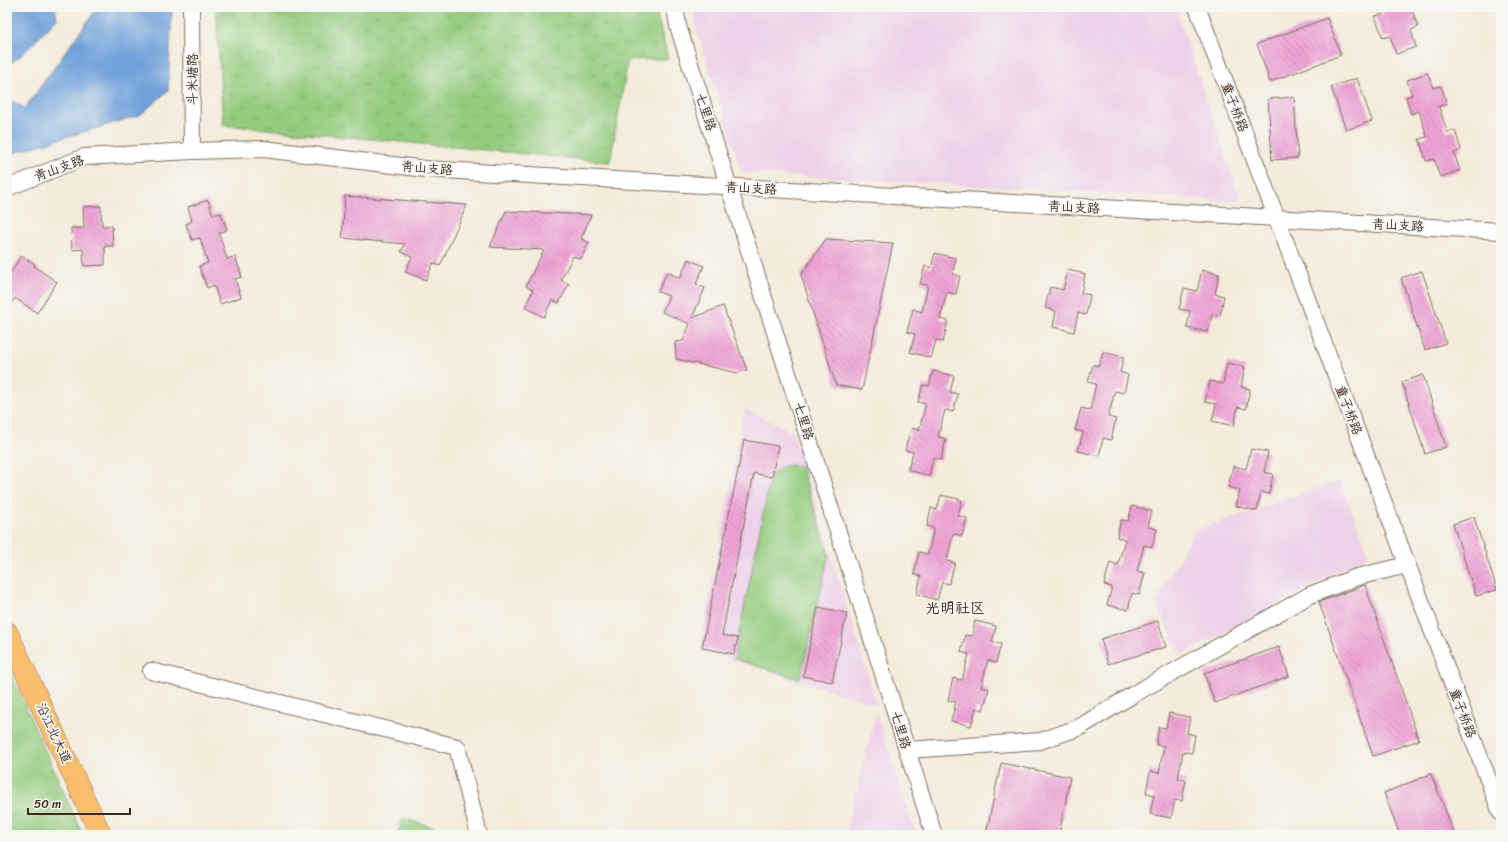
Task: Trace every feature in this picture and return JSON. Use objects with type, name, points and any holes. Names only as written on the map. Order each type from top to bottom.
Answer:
[{"type":"main road","name":"沿江北大道","points":[[7,632],[101,835]]},
{"type":"main road","points":[[58,741],[112,835]]},
{"type":"street","name":"斗米塘路","points":[[191,7],[192,151]]},
{"type":"street","name":"七里路","points":[[675,7],[678,26],[934,835]]},
{"type":"street","name":"童子桥路","points":[[1197,7],[1408,565],[1496,783],[1501,813]]},
{"type":"street","name":"青山支路","points":[[7,188],[84,156],[264,149],[424,169],[1501,231]]},
{"type":"street","points":[[907,750],[1040,741],[1078,728],[1154,683],[1310,595],[1357,577],[1408,565]]},
{"type":"street","points":[[151,671],[457,747],[479,835]]},
{"type":"shaded area","points":[[693,7],[1175,7],[1241,201],[742,173],[696,28]]},
{"type":"shaded area","points":[[745,409],[793,432],[877,705],[700,650]]},
{"type":"shaded area","points":[[1340,481],[1369,555],[1181,656],[1156,602],[1194,531]]},
{"type":"shaded area","points":[[876,713],[916,835],[845,835]]},
{"type":"green space","points":[[216,7],[655,7],[668,59],[628,60],[610,162],[223,125]]},
{"type":"green space","points":[[789,465],[801,467],[829,555],[800,679],[734,659],[769,484],[772,476],[778,469]]},
{"type":"green space","points":[[7,665],[83,835],[7,835]]},
{"type":"green space","points":[[403,818],[449,832],[448,835],[397,835]]},
{"type":"water","points":[[7,7],[55,7],[57,19],[23,54],[7,66]]},
{"type":"water","points":[[98,7],[123,10],[124,7],[172,7],[168,91],[140,115],[7,155],[7,98],[25,108]]},
{"type":"building","points":[[1382,7],[1411,7],[1418,27],[1411,30],[1416,47],[1396,54],[1390,36],[1383,38],[1375,16],[1384,14]]},
{"type":"building","points":[[1327,18],[1341,55],[1270,82],[1257,44]]},
{"type":"building","points":[[1428,73],[1433,88],[1441,86],[1447,104],[1439,106],[1447,132],[1455,130],[1461,150],[1454,153],[1460,170],[1440,177],[1434,159],[1426,161],[1419,139],[1427,137],[1419,111],[1411,114],[1406,97],[1412,95],[1407,80]]},
{"type":"building","points":[[1357,78],[1372,121],[1346,130],[1331,87]]},
{"type":"building","points":[[1294,97],[1298,158],[1272,160],[1268,99]]},
{"type":"building","points":[[345,196],[467,205],[440,266],[433,263],[426,280],[405,272],[412,257],[401,252],[405,244],[342,238]]},
{"type":"building","points":[[208,200],[213,215],[221,213],[227,230],[219,233],[227,259],[235,256],[242,277],[235,279],[241,297],[220,304],[214,285],[207,288],[199,266],[208,263],[200,238],[192,240],[186,224],[192,221],[188,207]]},
{"type":"building","points":[[101,206],[102,226],[112,226],[113,246],[105,246],[105,265],[84,266],[83,249],[72,250],[71,228],[84,228],[83,207]]},
{"type":"building","points":[[506,211],[591,215],[581,239],[589,242],[581,259],[573,256],[561,280],[569,284],[559,303],[552,300],[544,317],[525,307],[533,290],[526,286],[544,250],[490,247]]},
{"type":"building","points":[[826,239],[893,243],[862,390],[836,385],[801,275]]},
{"type":"building","points":[[935,253],[956,258],[952,274],[960,276],[956,294],[947,292],[940,319],[948,321],[943,342],[936,340],[931,358],[910,352],[915,334],[907,332],[913,309],[922,312],[928,285],[920,284],[925,266],[931,268]]},
{"type":"building","points":[[21,256],[35,264],[34,266],[57,282],[37,313],[15,298],[7,310],[7,278]]},
{"type":"building","points":[[688,259],[704,266],[696,284],[705,288],[692,318],[723,306],[747,370],[738,373],[676,359],[675,342],[683,341],[690,324],[662,312],[669,296],[658,292],[667,272],[680,278]]},
{"type":"building","points":[[1068,270],[1085,274],[1081,293],[1090,295],[1086,315],[1078,313],[1074,332],[1053,327],[1056,311],[1045,308],[1050,287],[1063,290]]},
{"type":"building","points":[[1202,270],[1219,274],[1215,294],[1224,296],[1220,316],[1212,314],[1208,332],[1187,328],[1190,311],[1179,309],[1184,288],[1197,291]]},
{"type":"building","points":[[1422,271],[1446,343],[1425,350],[1401,278]]},
{"type":"building","points":[[1103,352],[1124,357],[1120,372],[1128,375],[1124,393],[1115,391],[1108,417],[1116,419],[1111,440],[1103,438],[1099,456],[1078,451],[1083,432],[1075,430],[1081,408],[1090,410],[1096,384],[1088,382],[1093,365],[1099,366]]},
{"type":"building","points":[[1227,363],[1245,367],[1241,387],[1250,389],[1246,409],[1238,407],[1234,426],[1212,421],[1216,404],[1205,402],[1210,381],[1223,384]]},
{"type":"building","points":[[933,371],[954,376],[950,392],[958,394],[953,412],[945,410],[938,437],[946,439],[941,460],[933,458],[929,476],[908,470],[913,452],[905,450],[911,428],[919,430],[926,404],[918,402],[923,385],[929,386]]},
{"type":"building","points":[[1423,375],[1446,447],[1425,454],[1402,382]]},
{"type":"building","points":[[744,440],[778,446],[772,477],[754,473],[722,635],[738,638],[734,654],[702,648]]},
{"type":"building","points":[[1251,449],[1268,452],[1264,472],[1273,474],[1269,494],[1261,492],[1257,511],[1236,506],[1240,490],[1228,487],[1233,466],[1246,469]]},
{"type":"building","points":[[941,495],[962,500],[958,516],[967,518],[962,536],[953,534],[947,561],[955,563],[949,584],[942,582],[937,600],[917,594],[921,576],[914,574],[919,552],[928,554],[934,528],[927,526],[931,508],[937,510]]},
{"type":"building","points":[[1132,506],[1152,511],[1148,527],[1157,529],[1152,547],[1144,545],[1137,571],[1145,573],[1139,595],[1132,593],[1128,610],[1107,605],[1112,587],[1104,585],[1110,562],[1118,565],[1125,539],[1117,537],[1121,520],[1128,521]]},
{"type":"building","points":[[1474,517],[1497,590],[1476,596],[1453,524]]},
{"type":"building","points":[[1365,585],[1419,740],[1373,756],[1319,602]]},
{"type":"building","points":[[818,607],[847,613],[832,682],[803,676]]},
{"type":"building","points":[[975,621],[996,626],[992,642],[1001,644],[996,663],[988,660],[981,687],[989,689],[983,710],[976,708],[971,726],[951,721],[956,702],[948,700],[953,678],[962,680],[969,654],[961,652],[965,635],[972,636]]},
{"type":"building","points":[[1158,621],[1166,647],[1108,664],[1101,639]]},
{"type":"building","points":[[1279,647],[1289,676],[1215,703],[1204,673]]},
{"type":"building","points":[[1169,713],[1190,717],[1187,733],[1195,735],[1192,753],[1183,752],[1178,778],[1186,780],[1182,801],[1175,800],[1171,818],[1150,814],[1154,795],[1146,793],[1150,771],[1159,773],[1164,746],[1156,745],[1159,727],[1166,728]]},
{"type":"building","points":[[1001,763],[1070,777],[1059,835],[986,835]]},
{"type":"building","points":[[1431,774],[1455,835],[1400,835],[1384,793]]},
{"type":"district","name":"光明社区","points":[[955,608]]}]
